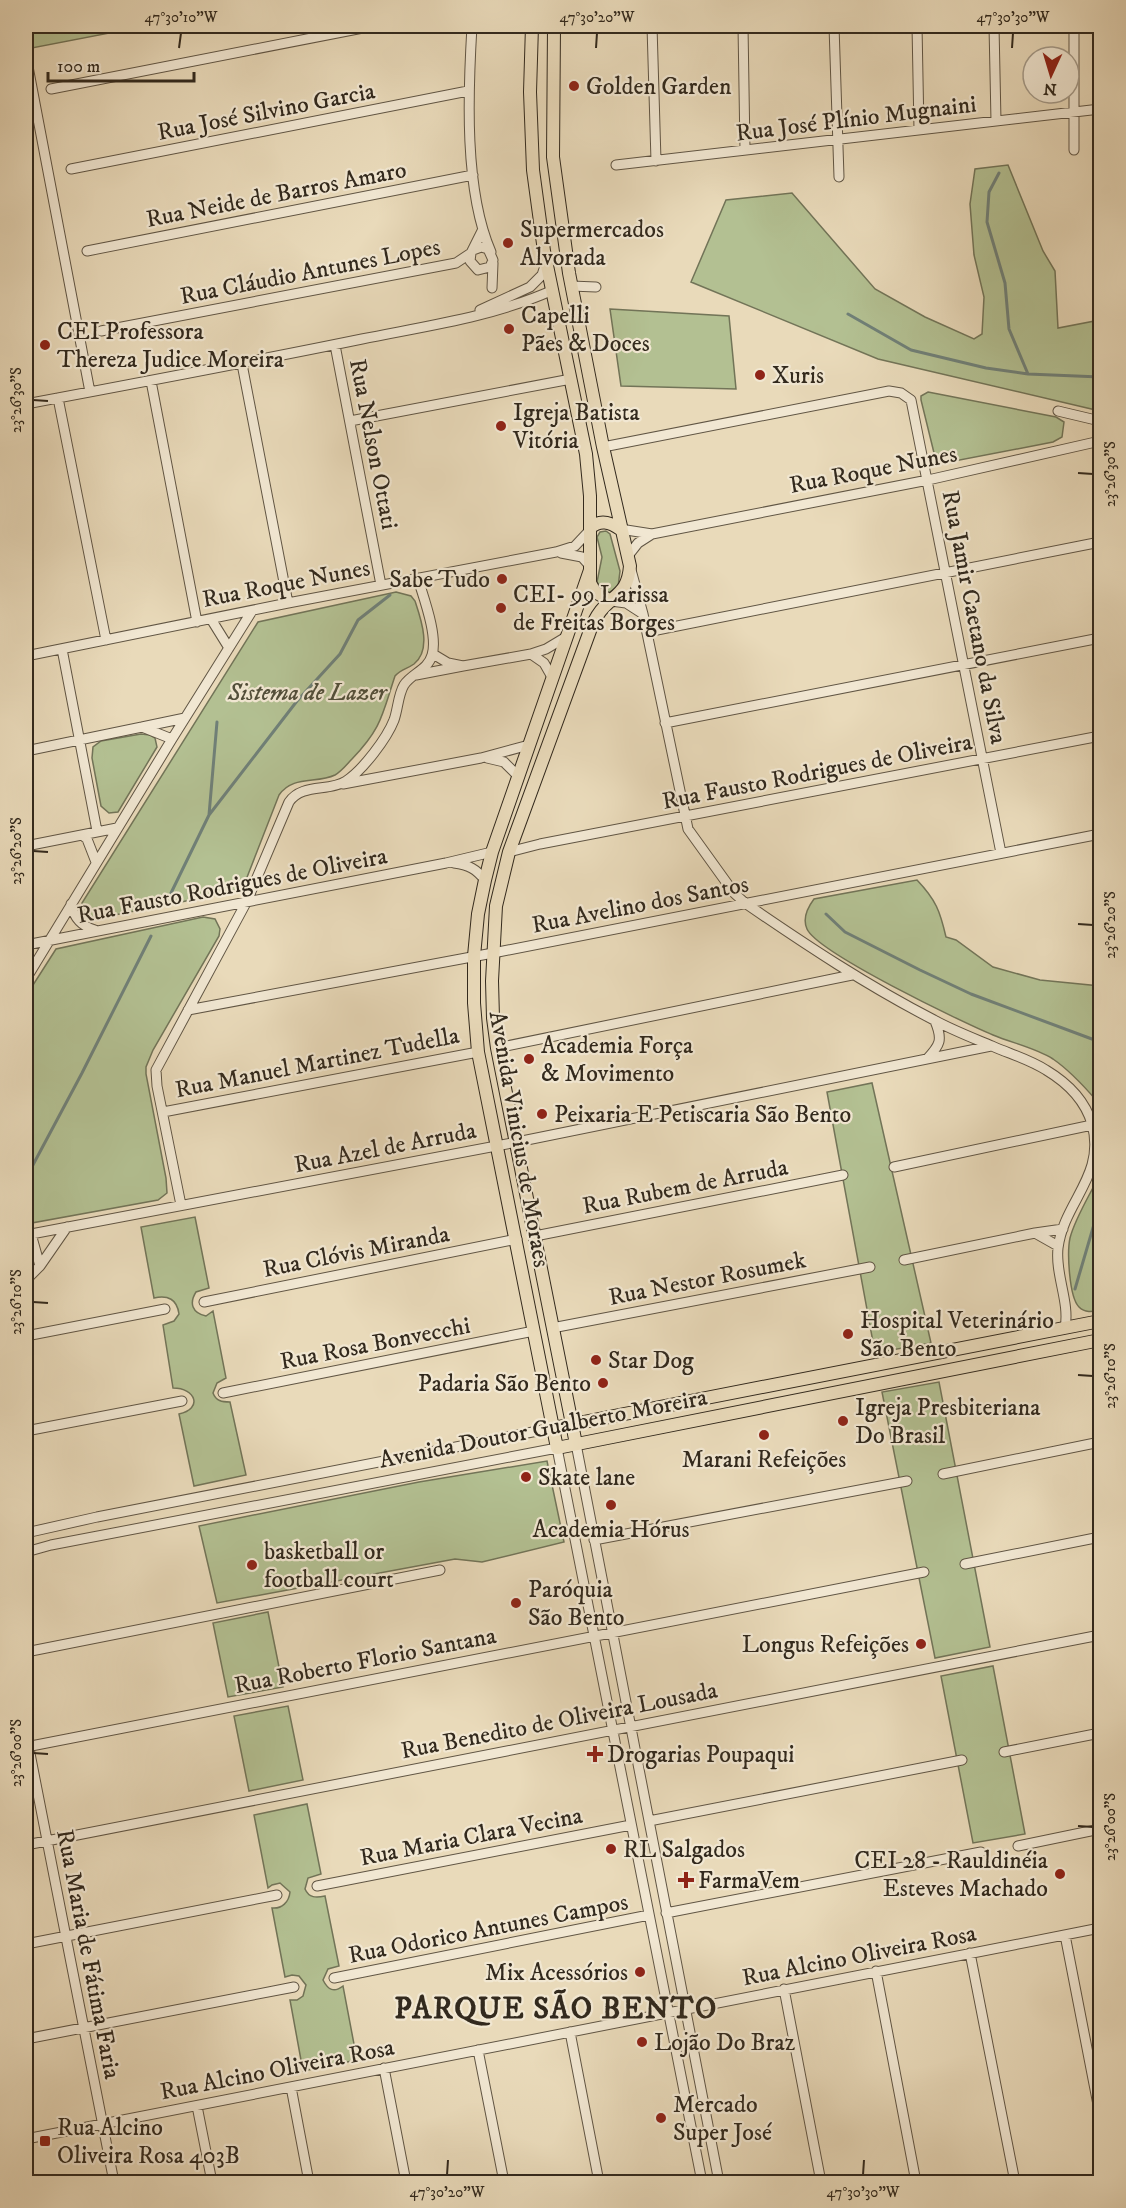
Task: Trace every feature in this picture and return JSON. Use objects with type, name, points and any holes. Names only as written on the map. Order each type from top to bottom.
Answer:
[{"type":"main road","name":"Avenida Vinicius de Moraes","points":[[532,26],[533,170],[546,263],[586,454],[590,496],[592,589],[611,601]]},
{"type":"main road","points":[[554,26],[553,154],[570,280],[628,561]]},
{"type":"main road","points":[[531,133],[545,152],[553,154]]},
{"type":"main road","points":[[553,290],[570,280]]},
{"type":"main road","name":"Rua Roque Nunes","points":[[590,528],[607,522],[620,529]]},
{"type":"main road","name":"Avenida Vinicius de Moraes","points":[[576,1444],[497,1048],[493,1017],[492,953],[496,906],[515,833],[591,628],[600,612],[624,589],[627,582],[628,561]]},
{"type":"main road","name":"Avenida Vinicius de Moraes","points":[[557,1448],[478,1052],[474,1003],[474,956],[478,914],[492,852],[590,568]]},
{"type":"main road","points":[[529,745],[546,751]]},
{"type":"main road","name":"Avenida Doutor Gualberto Moreira","points":[[553,1428],[1101,1321]]},
{"type":"main road","points":[[534,1331],[552,1328]]},
{"type":"main road","points":[[1065,1328],[1069,1346]]},
{"type":"main road","name":"Avenida Doutor Gualberto Moreira","points":[[557,1448],[1101,1340]]},
{"type":"street","points":[[51,89],[373,26]]},
{"type":"street","points":[[472,26],[468,91],[473,175],[482,231],[492,256],[492,288],[470,261],[472,251],[482,231]]},
{"type":"street","points":[[652,26],[656,161]]},
{"type":"street","points":[[743,26],[745,150]]},
{"type":"street","points":[[834,26],[839,177]]},
{"type":"street","points":[[917,26],[919,130]]},
{"type":"street","points":[[994,26],[996,121]]},
{"type":"street","points":[[1074,26],[1074,150]]},
{"type":"street","points":[[26,56],[90,392]]},
{"type":"street","name":"Rua José Silvino Garcia","points":[[71,169],[468,91]]},
{"type":"street","name":"Rua José Plínio Mugnaini","points":[[616,165],[1101,109]]},
{"type":"street","name":"Rua Neide de Barros Amaro","points":[[87,251],[473,175]]},
{"type":"street","points":[[472,251],[485,247],[492,256],[490,267],[478,269]]},
{"type":"street","name":"Rua Cláudio Antunes Lopes","points":[[101,331],[456,263],[472,251]]},
{"type":"street","name":"Rua Cláudio Antunes Lopes","points":[[456,263],[478,269]]},
{"type":"street","points":[[459,319],[530,287],[542,275],[546,263]]},
{"type":"street","points":[[570,280],[596,287]]},
{"type":"street","points":[[26,404],[242,364],[459,319],[519,304],[553,290]]},
{"type":"street","name":"Rua Nelson Ottati","points":[[335,345],[381,585]]},
{"type":"street","points":[[242,364],[288,603]]},
{"type":"street","points":[[350,421],[571,379]]},
{"type":"street","points":[[151,381],[197,622]]},
{"type":"street","name":"Rua Jamir Caetano da Silva","points":[[603,447],[889,391],[901,393],[911,400],[1001,853]]},
{"type":"street","points":[[58,398],[106,640]]},
{"type":"street","points":[[1058,411],[1101,422]]},
{"type":"street","name":"Rua Roque Nunes","points":[[620,529],[652,534],[928,480],[1101,441]]},
{"type":"street","name":"Rua Roque Nunes","points":[[26,656],[556,552],[575,546],[590,528]]},
{"type":"street","points":[[652,534],[638,543],[628,561],[647,632],[684,816],[695,841],[734,893],[745,903],[852,975],[935,1021],[1029,1060],[1058,1078],[1083,1104],[1092,1125],[1095,1150],[1091,1172],[1063,1229],[1058,1246],[1058,1265],[1067,1319],[1065,1328]]},
{"type":"street","points":[[647,632],[1101,542]]},
{"type":"street","name":"Rua Roque Nunes","points":[[556,552],[578,555],[586,560],[590,568]]},
{"type":"street","points":[[338,785],[361,767],[386,735],[395,717],[404,685],[426,666],[433,654],[431,624],[418,579]]},
{"type":"street","points":[[611,601],[626,603],[643,614]]},
{"type":"street","points":[[26,974],[49,941],[171,739],[252,612]]},
{"type":"street","points":[[211,619],[229,648]]},
{"type":"street","points":[[414,676],[531,654],[546,649],[566,637]]},
{"type":"street","points":[[665,723],[1101,638]]},
{"type":"street","points":[[62,649],[97,831]]},
{"type":"street","points":[[433,654],[447,663],[463,666]]},
{"type":"street","points":[[531,654],[539,658],[552,677]]},
{"type":"street","points":[[26,751],[185,718]]},
{"type":"street","points":[[142,727],[171,739]]},
{"type":"street","name":"Rua Fausto Rodrigues de Oliveira","points":[[509,852],[540,843],[1101,736]]},
{"type":"street","points":[[181,1205],[157,1086],[156,1070],[247,901],[293,796],[301,792],[482,758],[529,745]]},
{"type":"street","points":[[482,758],[504,762],[518,776]]},
{"type":"street","points":[[26,846],[117,828]]},
{"type":"street","points":[[515,833],[527,841],[540,843]]},
{"type":"street","name":"Rua Avelino dos Santos","points":[[188,1010],[1101,834]]},
{"type":"street","points":[[82,835],[87,839],[96,862]]},
{"type":"street","name":"Rua Fausto Rodrigues de Oliveira","points":[[26,945],[492,852]]},
{"type":"street","name":"Rua Fausto Rodrigues de Oliveira","points":[[446,863],[465,864],[485,880]]},
{"type":"street","points":[[71,904],[74,915],[80,922],[97,931]]},
{"type":"street","name":"Rua Manuel Martinez Tudella","points":[[497,1048],[852,975]]},
{"type":"street","points":[[927,1059],[940,1042],[935,1021]]},
{"type":"street","name":"Rua Azel de Arruda","points":[[28,1235],[517,1142],[991,1046]]},
{"type":"street","name":"Rua Manuel Martinez Tudella","points":[[163,1112],[478,1052]]},
{"type":"street","points":[[894,1167],[1092,1125]]},
{"type":"street","name":"Rua Rubem de Arruda","points":[[535,1236],[843,1175]]},
{"type":"street","points":[[26,1280],[40,1266],[67,1227]]},
{"type":"street","points":[[904,1260],[1063,1229]]},
{"type":"street","points":[[1035,1233],[1058,1246]]},
{"type":"street","points":[[28,1235],[40,1266]]},
{"type":"street","name":"Rua Clóvis Miranda","points":[[204,1302],[517,1239]]},
{"type":"street","name":"Rua Nestor Rosumek","points":[[552,1328],[870,1267]]},
{"type":"street","points":[[26,1336],[165,1309]]},
{"type":"street","name":"Rua Rosa Bonvecchi","points":[[223,1393],[534,1331]]},
{"type":"street","points":[[26,1431],[182,1401]]},
{"type":"street","name":"Avenida Doutor Gualberto Moreira","points":[[26,1533],[97,1517],[553,1428]]},
{"type":"street","points":[[943,1474],[1101,1442]]},
{"type":"street","name":"Avenida Vinicius de Moraes","points":[[576,1444],[719,2182]]},
{"type":"street","name":"Avenida Doutor Gualberto Moreira","points":[[26,1552],[51,1545],[557,1448]]},
{"type":"street","name":"Avenida Vinicius de Moraes","points":[[557,1448],[702,2182]]},
{"type":"street","points":[[594,1540],[908,1481]]},
{"type":"street","points":[[965,1563],[1101,1537]]},
{"type":"street","points":[[26,1652],[440,1570]]},
{"type":"street","name":"Rua Roberto Florio Santana","points":[[27,1747],[924,1572]]},
{"type":"street","name":"Rua Benedito de Oliveira Lousada","points":[[26,1845],[1101,1635]]},
{"type":"street","name":"Rua Maria de Fátima Faria","points":[[26,1733],[114,2182]]},
{"type":"street","points":[[1004,1752],[1101,1733]]},
{"type":"street","points":[[649,1821],[962,1760]]},
{"type":"street","name":"Rua Maria Clara Vecina","points":[[317,1886],[631,1825]]},
{"type":"street","points":[[1018,1846],[1101,1829]]},
{"type":"street","points":[[666,1913],[981,1852]]},
{"type":"street","points":[[26,1944],[277,1895]]},
{"type":"street","name":"Rua Odorico Antunes Campos","points":[[334,1978],[650,1915]]},
{"type":"street","name":"Rua Alcino Oliveira Rosa","points":[[26,2139],[1101,1928]]},
{"type":"street","points":[[1065,1935],[1101,2115]]},
{"type":"street","points":[[970,1953],[1015,2182]]},
{"type":"street","points":[[876,1971],[916,2182]]},
{"type":"street","points":[[26,2039],[294,1987]]},
{"type":"street","points":[[784,1989],[821,2182]]},
{"type":"street","points":[[570,2032],[599,2182]]},
{"type":"street","points":[[478,2050],[504,2182]]},
{"type":"street","points":[[384,2068],[406,2182]]},
{"type":"street","points":[[291,2087],[309,2182]]},
{"type":"street","points":[[196,2106],[212,2182]]},
{"type":"green space","points":[[26,26],[119,26],[120,31],[32,48],[30,41],[26,44]]},
{"type":"green space","points":[[1008,165],[1043,251],[1055,271],[1058,328],[1100,320],[1100,411],[878,359],[691,282],[726,200],[792,193],[875,289],[925,317],[974,339],[982,334],[984,297],[974,255],[970,204],[975,169]]},
{"type":"green space","points":[[610,309],[729,316],[736,389],[621,386]]},
{"type":"green space","points":[[928,392],[1056,417],[1064,422],[1062,437],[1053,442],[939,464],[936,461],[921,400],[921,396]]},
{"type":"green space","points":[[606,531],[610,534],[620,571],[618,587],[610,592],[603,592],[597,582],[602,557],[597,537],[600,532]]},
{"type":"green space","name":"Sistema de Lazer","points":[[396,592],[411,596],[415,601],[424,634],[423,651],[414,664],[395,676],[384,711],[370,738],[342,769],[328,778],[298,782],[279,795],[244,885],[232,892],[99,918],[89,916],[84,912],[82,903],[258,622]]},
{"type":"green space","points":[[141,734],[155,738],[157,747],[118,812],[109,813],[101,806],[92,758],[93,747],[101,741]]},
{"type":"green space","points":[[917,880],[936,906],[946,937],[956,940],[993,967],[1040,980],[1100,986],[1100,1100],[1096,1100],[1076,1078],[1053,1059],[977,1028],[892,986],[836,954],[817,940],[807,929],[805,917],[814,899]]},
{"type":"green space","points":[[203,917],[215,919],[220,929],[219,936],[153,1050],[146,1067],[167,1193],[158,1200],[26,1224],[26,996],[56,949]]},
{"type":"green space","points":[[872,1083],[931,1343],[875,1353],[827,1092]]},
{"type":"green space","points":[[1100,1174],[1100,1310],[1089,1312],[1079,1307],[1073,1294],[1069,1245],[1076,1222]]},
{"type":"green space","points":[[195,1217],[209,1288],[196,1292],[192,1304],[201,1315],[206,1316],[213,1311],[226,1378],[217,1383],[213,1393],[216,1398],[230,1402],[246,1475],[194,1486],[179,1414],[191,1408],[194,1399],[187,1391],[173,1388],[163,1325],[174,1321],[179,1314],[171,1299],[154,1298],[141,1227]]},
{"type":"green space","points":[[939,1382],[990,1647],[935,1658],[882,1392]]},
{"type":"green space","points":[[547,1461],[564,1542],[482,1562],[455,1559],[217,1603],[199,1526],[419,1482]]},
{"type":"green space","points":[[268,1612],[283,1687],[228,1697],[213,1623]]},
{"type":"green space","points":[[993,1666],[1025,1834],[973,1843],[941,1676]]},
{"type":"green space","points":[[288,1706],[303,1780],[249,1791],[234,1716]]},
{"type":"green space","points":[[307,1804],[321,1874],[308,1878],[305,1889],[313,1897],[325,1896],[339,1966],[328,1969],[323,1980],[332,1989],[343,1986],[357,2060],[303,2071],[290,2000],[297,2000],[303,1996],[306,1985],[299,1976],[285,1977],[272,1908],[284,1904],[290,1892],[280,1883],[268,1888],[254,1815]]},
{"type":"waterway","points":[[999,173],[989,192],[987,222],[1005,283],[1009,329],[1028,374]]},
{"type":"waterway","points":[[848,314],[911,350],[986,368],[1028,374],[1100,377]]},
{"type":"waterway","points":[[171,893],[209,815],[297,701],[340,654],[358,620],[390,595]]},
{"type":"waterway","points":[[209,815],[217,722]]},
{"type":"waterway","points":[[826,914],[845,932],[971,994],[1100,1042]]},
{"type":"waterway","points":[[26,1178],[151,936]]},
{"type":"waterway","points":[[1075,1289],[1100,1204]]},
{"type":"place","name":"Golden Garden","points":[[574,86]]},
{"type":"place","name":"Supermercados Alvorada","points":[[508,243]]},
{"type":"place","name":"Capelli Pães & Doces","points":[[509,329]]},
{"type":"place","name":"CEI Professora Thereza Judice Moreira","points":[[45,345]]},
{"type":"place","name":"Xuris","points":[[760,375]]},
{"type":"place","name":"Igreja Batista Vitória","points":[[501,426]]},
{"type":"place","name":"Sabe Tudo","points":[[502,579]]},
{"type":"place","name":"CEI- 99 Larissa de Freitas Borges","points":[[501,608]]},
{"type":"place","name":"Academia Força & Movimento","points":[[529,1059]]},
{"type":"place","name":"Peixaria E Petiscaria São Bento","points":[[542,1114]]},
{"type":"place","name":"Hospital Veterinário São Bento","points":[[848,1334]]},
{"type":"place","name":"Star Dog","points":[[596,1360]]},
{"type":"place","name":"Padaria São Bento","points":[[603,1383]]},
{"type":"place","name":"Igreja Presbiteriana Do Brasil","points":[[843,1421]]},
{"type":"place","name":"Marani Refeições","points":[[764,1435]]},
{"type":"place","name":"Skate lane","points":[[526,1477]]},
{"type":"place","name":"Academia Hórus","points":[[611,1505]]},
{"type":"place","name":"basketball or football court","points":[[252,1565]]},
{"type":"place","name":"Paróquia São Bento","points":[[516,1603]]},
{"type":"place","name":"Longus Refeições","points":[[921,1644]]},
{"type":"place","name":"Drogarias Poupaqui","points":[[595,1754]]},
{"type":"place","name":"RL Salgados","points":[[611,1849]]},
{"type":"place","name":"CEI 28 - Rauldinéia Esteves Machado","points":[[1060,1874]]},
{"type":"place","name":"FarmaVem","points":[[686,1880]]},
{"type":"place","name":"Mix Acessórios","points":[[640,1972]]},
{"type":"place","name":"Lojão Do Braz","points":[[642,2042]]},
{"type":"place","name":"Mercado Super José","points":[[661,2118]]},
{"type":"place","name":"Rua Alcino Oliveira Rosa 403B","points":[[45,2141]]},
{"type":"district","name":"PARQUE SÃO BENTO","points":[[556,2008]]}]
